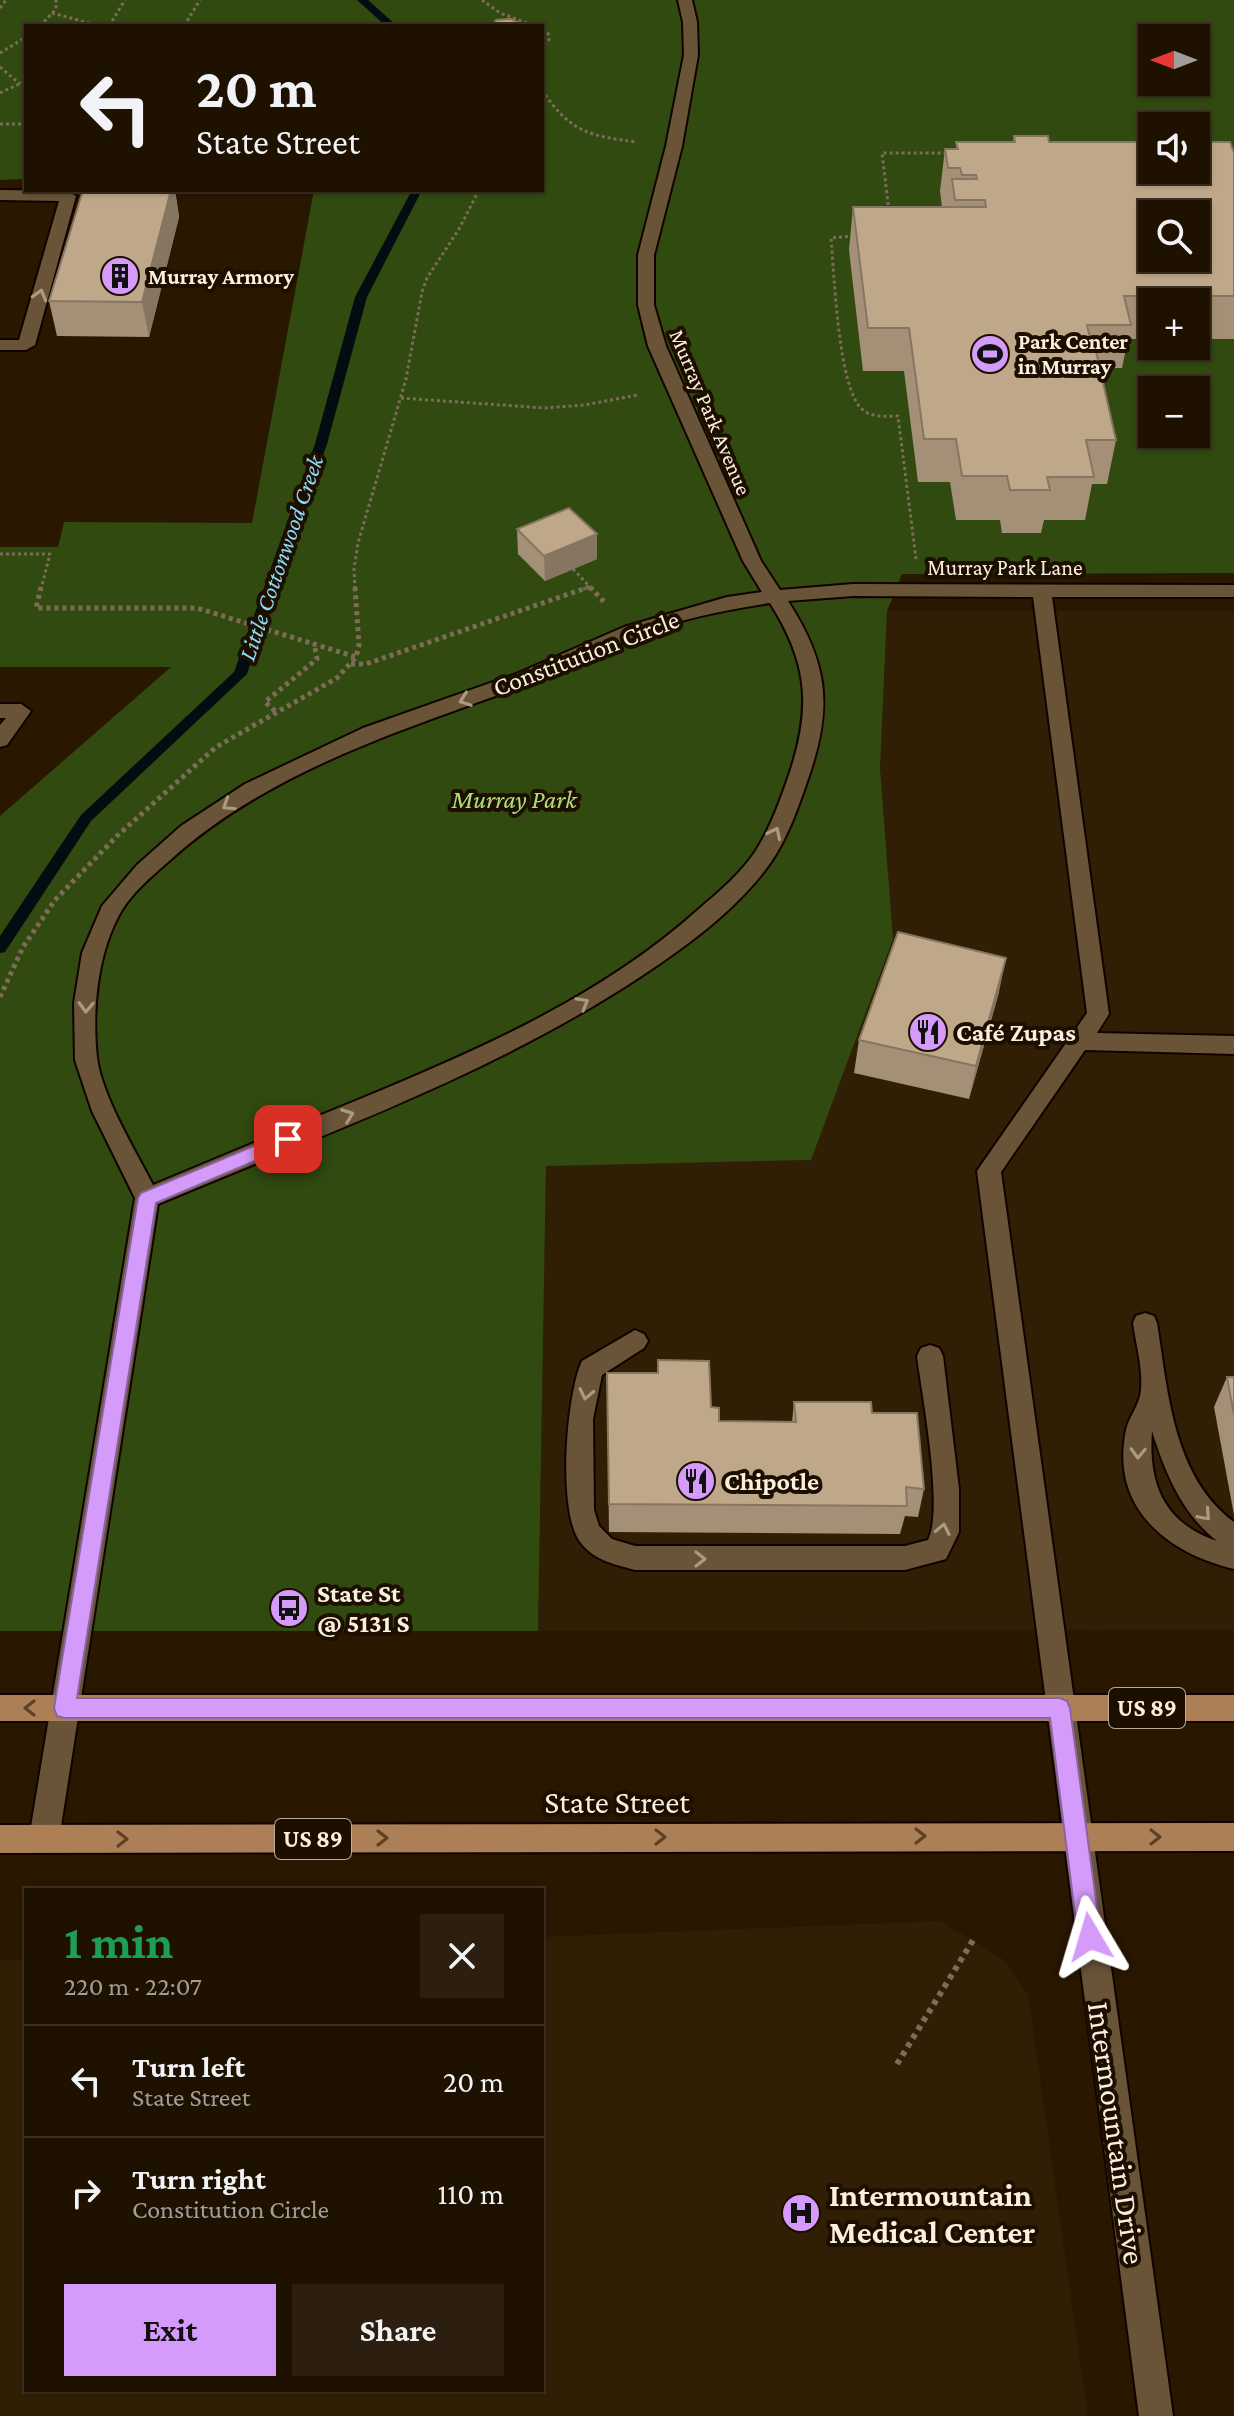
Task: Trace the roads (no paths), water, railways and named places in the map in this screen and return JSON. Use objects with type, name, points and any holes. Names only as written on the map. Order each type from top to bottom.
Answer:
[{"type":"main road","name":"US 89","points":[[0,1708],[1234,1708]]},
{"type":"main road","name":"State Street","points":[[0,1839],[1234,1837]]},
{"type":"street","name":"Murray Park Avenue","points":[[685,0],[690,22],[691,55],[674,146],[646,255],[646,305],[657,346],[752,561],[776,596]]},
{"type":"street","points":[[0,195],[68,196],[26,345],[0,345]]},
{"type":"street","name":"Murray Park Lane","points":[[776,596],[853,590],[1234,591]]},
{"type":"street","name":"Intermountain Drive","points":[[1042,591],[1098,1014],[989,1171],[1156,2416]]},
{"type":"street","name":"Constitution Circle","points":[[147,1198],[104,1111],[86,1060],[85,1003],[93,953],[113,906],[145,870],[188,831],[252,789],[370,733],[523,679],[631,631],[696,611],[776,596]]},
{"type":"street","points":[[44,1839],[147,1198],[493,1053],[593,997],[677,942],[729,895],[763,857],[791,799],[809,745],[813,702],[811,665],[796,629],[776,596]]},
{"type":"street","points":[[0,711],[21,711],[0,740]]},
{"type":"street","points":[[1080,1041],[1234,1045]]},
{"type":"street","points":[[1145,1323],[1154,1393],[1182,1480],[1195,1504],[1213,1525],[1234,1538]]},
{"type":"street","points":[[635,1341],[591,1369],[580,1419],[581,1510],[588,1533],[604,1549],[635,1558],[905,1558],[937,1550],[946,1532],[946,1489],[930,1356]]},
{"type":"street","points":[[1154,1393],[1140,1429],[1136,1463],[1148,1503],[1168,1529],[1207,1553],[1234,1557]]},
{"type":"waterway","name":"Little Cottonwood Creek","points":[[362,0],[390,24]]},
{"type":"waterway","name":"Little Cottonwood Creek","points":[[0,948],[86,818],[240,674],[321,444],[361,297],[416,192]]},
{"type":"place","name":"Murray Armory","points":[[120,276]]},
{"type":"place","name":"Park Center in Murray","points":[[990,354]]},
{"type":"place","name":"Café Zupas","points":[[928,1032]]},
{"type":"place","name":"Chipotle","points":[[696,1481]]},
{"type":"place","name":"State St @ 5131 S","points":[[289,1608]]},
{"type":"place","name":"Intermountain Medical Center","points":[[801,2213]]},
{"type":"park label","name":"Murray Park","points":[[514,799]]}]
